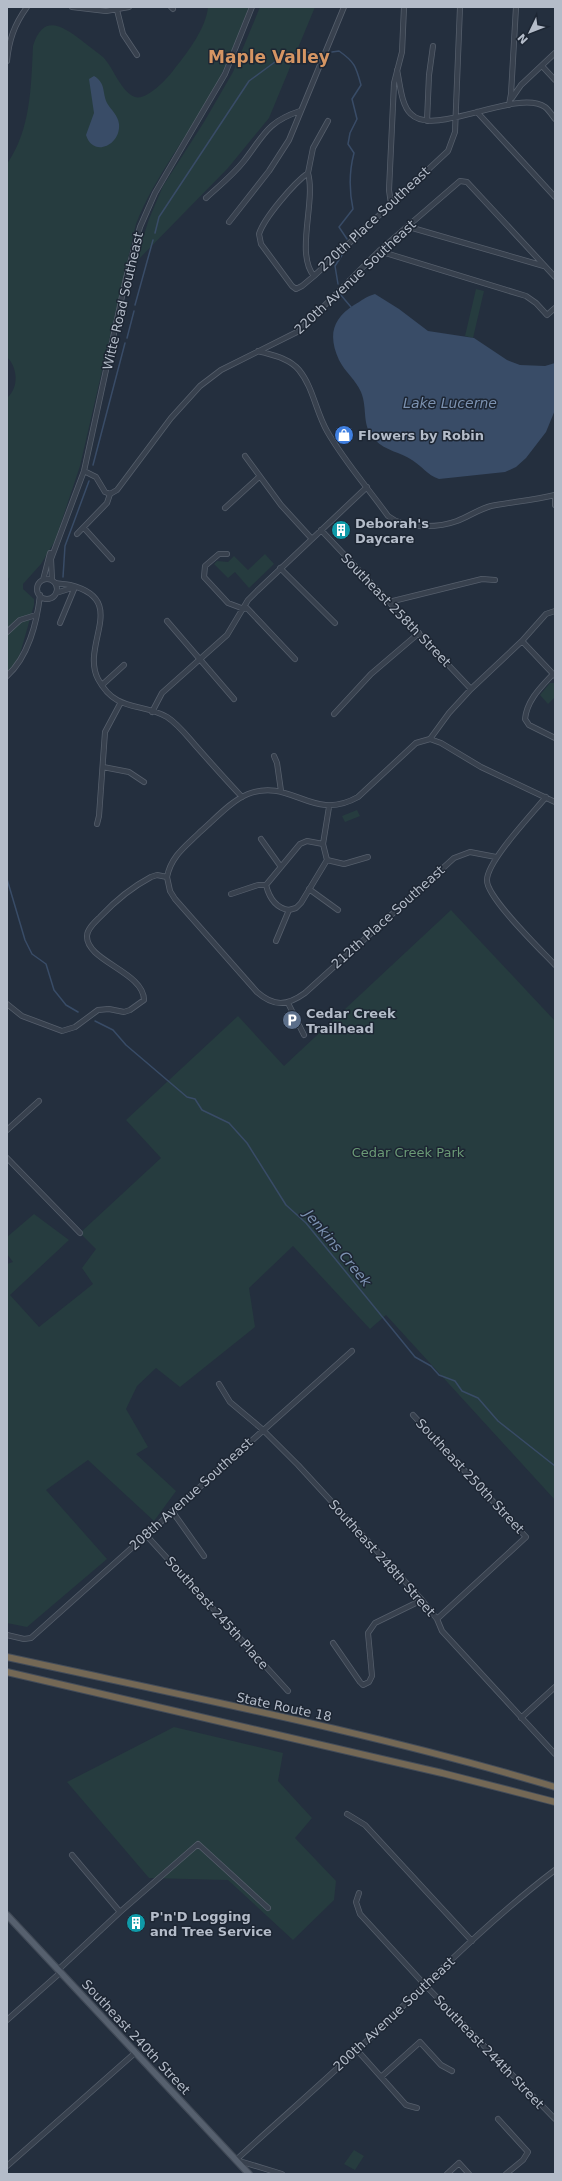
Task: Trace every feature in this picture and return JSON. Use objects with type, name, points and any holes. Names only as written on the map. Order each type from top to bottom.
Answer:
[{"type":"highway","name":"State Route 18","points":[[7,1657],[379,1739],[470,1761],[555,1787]]},
{"type":"highway","name":"State Route 18","points":[[7,1672],[442,1773],[555,1802]]},
{"type":"main road","name":"Southeast 240th Street","points":[[8,1920],[60,1971],[249,2174]]},
{"type":"street","points":[[7,61],[9,39],[13,29],[27,7]]},
{"type":"street","points":[[72,7],[94,11],[117,10],[129,7]]},
{"type":"street","name":"Witte Road Southeast","points":[[36,613],[46,598],[52,597],[56,593],[53,582],[51,559],[84,471],[126,278],[140,227],[155,193],[225,74],[252,7]]},
{"type":"street","points":[[229,222],[279,157],[289,140],[344,7]]},
{"type":"street","points":[[391,204],[389,190],[394,83],[402,52],[404,7]]},
{"type":"street","points":[[456,118],[460,7]]},
{"type":"street","points":[[509,105],[511,94],[516,7]]},
{"type":"street","points":[[117,10],[124,34],[137,55]]},
{"type":"street","points":[[428,121],[429,75],[433,46]]},
{"type":"street","points":[[509,105],[521,85],[555,54]]},
{"type":"street","points":[[542,66],[555,80]]},
{"type":"street","points":[[397,70],[407,110],[416,118],[428,121],[456,118],[509,105],[538,104],[546,107],[555,119]]},
{"type":"street","points":[[206,198],[243,162],[273,124],[282,117],[300,111]]},
{"type":"street","points":[[477,112],[555,197]]},
{"type":"street","name":"220th Place Southeast","points":[[308,173],[300,179],[281,202],[261,229],[258,237],[261,244],[292,286],[296,289],[314,276],[446,153],[454,137],[456,118]]},
{"type":"street","points":[[314,276],[308,266],[306,237],[310,203],[308,173],[313,148],[328,121]]},
{"type":"street","name":"220th Avenue Southeast","points":[[77,534],[107,503],[110,494],[117,490],[171,418],[200,386],[221,370],[299,331],[379,251],[401,231],[409,227],[457,182],[463,180],[467,182],[544,266]]},
{"type":"street","points":[[409,227],[544,266],[555,278]]},
{"type":"street","points":[[379,251],[526,296],[536,303],[547,315],[555,308]]},
{"type":"street","points":[[258,351],[286,359],[299,370],[308,384],[328,432],[388,516],[398,523],[408,526],[456,521],[489,507],[555,496],[555,505]]},
{"type":"street","points":[[245,456],[281,505],[312,539]]},
{"type":"street","points":[[84,471],[93,475],[105,492],[110,494]]},
{"type":"street","points":[[225,508],[259,477]]},
{"type":"street","points":[[152,712],[162,693],[227,635],[257,590],[367,487]]},
{"type":"street","points":[[84,528],[112,558]]},
{"type":"street","name":"Southeast 258th Street","points":[[321,530],[471,689]]},
{"type":"street","name":"Witte Road Southeast","points":[[7,676],[17,665],[25,650],[40,595],[38,587],[43,580],[48,559],[58,543]]},
{"type":"street","points":[[227,554],[219,554],[205,566],[203,573],[205,579],[225,600],[244,608],[295,659]]},
{"type":"street","points":[[280,568],[335,623]]},
{"type":"street","points":[[389,602],[482,579],[495,580]]},
{"type":"street","points":[[43,580],[75,587],[90,594],[100,606],[101,626],[94,649],[93,661],[97,678],[102,685],[121,702],[168,718],[176,724],[242,797]]},
{"type":"street","points":[[56,593],[75,587]]},
{"type":"street","points":[[60,624],[75,587]]},
{"type":"street","points":[[40,595],[46,598]]},
{"type":"street","points":[[430,739],[449,713],[471,689],[522,641],[546,614],[555,611]]},
{"type":"street","points":[[7,632],[20,620],[36,613]]},
{"type":"street","points":[[167,621],[234,700]]},
{"type":"street","points":[[334,714],[371,674],[419,633]]},
{"type":"street","points":[[522,641],[554,675],[536,691],[526,711],[525,719],[529,725],[555,738]]},
{"type":"street","points":[[102,685],[124,665]]},
{"type":"street","points":[[97,824],[100,816],[105,732],[121,702]]},
{"type":"street","points":[[304,1035],[288,1003],[276,1003],[263,997],[257,992],[175,900],[170,891],[167,878],[171,864],[177,854],[242,797],[254,792],[268,790],[281,791],[316,804],[329,807],[351,801],[358,797],[416,743],[430,739],[441,743],[481,767],[555,802]]},
{"type":"street","points":[[274,756],[277,763],[281,791]]},
{"type":"street","points":[[103,767],[129,772],[144,782]]},
{"type":"street","points":[[546,797],[496,857],[487,876],[487,888],[555,965]]},
{"type":"street","points":[[266,885],[273,901],[280,907],[289,910],[299,906],[327,860],[323,844],[329,807]]},
{"type":"street","points":[[261,839],[281,867]]},
{"type":"street","points":[[266,885],[300,844],[307,842],[323,844]]},
{"type":"street","name":"212th Place Southeast","points":[[288,1003],[305,993],[454,858],[470,852],[496,857]]},
{"type":"street","points":[[327,860],[344,864],[368,857]]},
{"type":"street","points":[[7,1004],[22,1016],[62,1031],[69,1030],[98,1010],[109,1009],[124,1012],[136,1007],[144,1000],[142,990],[129,977],[94,951],[88,942],[87,935],[94,923],[110,906],[142,882],[157,875],[167,878]]},
{"type":"street","points":[[231,894],[258,885],[266,885]]},
{"type":"street","points":[[309,889],[338,910]]},
{"type":"street","points":[[276,941],[289,910]]},
{"type":"street","points":[[7,1130],[39,1101]]},
{"type":"street","points":[[7,1158],[80,1232]]},
{"type":"street","name":"208th Avenue Southeast","points":[[7,1635],[24,1639],[31,1638],[262,1429],[352,1351]]},
{"type":"street","name":"Southeast 248th Street","points":[[219,1384],[230,1402],[262,1429],[298,1465],[422,1600],[438,1620],[442,1631],[555,1754]]},
{"type":"street","name":"Southeast 250th Street","points":[[413,1415],[526,1537],[438,1620]]},
{"type":"street","points":[[172,1511],[204,1556]]},
{"type":"street","name":"Southeast 245th Place","points":[[146,1535],[288,1691]]},
{"type":"street","points":[[333,1643],[363,1685],[369,1682],[372,1676],[368,1633],[371,1627],[375,1622],[422,1600]]},
{"type":"street","points":[[521,1718],[555,1687]]},
{"type":"street","points":[[347,1814],[365,1825],[472,1941]]},
{"type":"street","points":[[7,2020],[120,1912],[198,1844],[268,1908]]},
{"type":"street","points":[[72,1855],[120,1912]]},
{"type":"street","name":"200th Avenue Southeast","points":[[236,2160],[357,2050],[472,1941],[526,1892],[555,1870]]},
{"type":"street","name":"Southeast 244th Street","points":[[359,1893],[356,1902],[360,1914],[424,1985],[553,2118]]},
{"type":"street","points":[[381,2077],[420,2042],[441,2065],[452,2071]]},
{"type":"street","points":[[357,2050],[406,2105],[417,2108]]},
{"type":"street","points":[[7,2166],[136,2052]]},
{"type":"street","points":[[498,2119],[528,2152],[523,2160],[506,2174]]},
{"type":"street","points":[[236,2160],[282,2174]]},
{"type":"street","points":[[447,2174],[459,2163],[469,2174]]},
{"type":"green space","points":[[208,7],[249,7],[217,84],[161,174],[143,207],[136,224],[80,466],[55,541],[41,564],[23,584],[23,589],[34,599],[34,605],[20,654],[7,677],[7,583],[10,577],[7,580],[7,398],[14,389],[16,378],[11,362],[7,357],[7,164],[21,137],[25,122],[30,92],[33,46],[42,29],[53,25],[60,27],[81,40],[103,57],[125,90],[135,97],[140,97],[151,92],[163,82],[185,55],[196,39],[204,23]]},
{"type":"green space","points":[[260,7],[315,7],[269,118],[228,168],[135,263],[149,219],[163,186],[204,122],[233,72]]},
{"type":"green space","points":[[476,289],[484,291],[473,338],[465,336]]},
{"type":"green space","points":[[265,554],[274,564],[249,588],[235,572],[228,578],[214,564],[217,561],[228,562],[234,556],[248,570]]},
{"type":"green space","points":[[550,683],[555,683],[555,697],[548,704],[540,695]]},
{"type":"green space","points":[[357,810],[360,816],[345,822],[342,816]]},
{"type":"green space","name":"Cedar Creek Park","points":[[451,910],[555,1021],[555,1500],[386,1315],[370,1329],[293,1246],[249,1288],[255,1327],[180,1387],[156,1368],[137,1386],[126,1409],[148,1447],[136,1454],[176,1491],[154,1521],[88,1460],[46,1490],[107,1559],[27,1627],[7,1623],[7,1264],[13,1262],[7,1254],[7,1237],[34,1214],[69,1240],[10,1295],[39,1327],[93,1284],[82,1268],[96,1249],[80,1233],[161,1158],[126,1120],[238,1016],[284,1066]]},
{"type":"green space","points":[[174,1727],[283,1753],[278,1781],[312,1818],[295,1838],[336,1881],[334,1900],[293,1940],[228,1880],[149,1878],[67,1782]]},
{"type":"green space","points":[[354,2150],[364,2156],[355,2170],[344,2164]]},
{"type":"water","points":[[94,76],[102,85],[105,99],[116,115],[119,124],[116,138],[106,146],[100,147],[94,146],[86,135],[94,113],[89,79]]},
{"type":"water","name":"Lake Lucerne","points":[[375,294],[399,309],[428,331],[474,338],[507,360],[520,365],[545,366],[555,363],[555,410],[546,432],[526,458],[516,467],[505,472],[439,479],[431,475],[416,462],[384,447],[375,440],[366,423],[361,392],[339,360],[333,336],[337,322],[347,310],[367,297]]},
{"type":"waterway","points":[[155,233],[159,217],[249,81],[279,59],[302,51],[320,55]]},
{"type":"waterway","points":[[332,52],[339,51],[352,62],[361,85],[352,99],[357,119],[350,133],[348,144],[354,153],[350,181],[353,209],[339,227],[347,239]]},
{"type":"waterway","points":[[135,305],[153,240]]},
{"type":"waterway","points":[[338,284],[335,266],[346,249]]},
{"type":"waterway","points":[[340,294],[351,307]]},
{"type":"waterway","points":[[127,338],[134,311]]},
{"type":"waterway","points":[[93,465],[125,343]]},
{"type":"waterway","points":[[63,577],[65,546],[89,481]]},
{"type":"waterway","name":"Jenkins Creek","points":[[7,879],[25,940],[32,954],[46,964],[54,990],[66,1005],[78,1012]]},
{"type":"waterway","name":"Jenkins Creek","points":[[95,1021],[113,1030],[126,1045],[187,1097],[195,1099],[202,1110],[229,1123],[247,1143],[286,1205],[306,1223],[415,1357],[431,1366],[439,1375],[455,1381],[462,1391],[478,1398],[498,1421],[555,1466]]},
{"type":"place","name":"Flowers by Robin","points":[[344,435]]},
{"type":"place","name":"Deborah's Daycare","points":[[341,530]]},
{"type":"place","name":"Cedar Creek Trailhead","points":[[292,1020]]},
{"type":"place","name":"P'n'D Logging and Tree Service","points":[[136,1923]]},
{"type":"district","name":"Maple Valley","points":[[269,57]]}]
